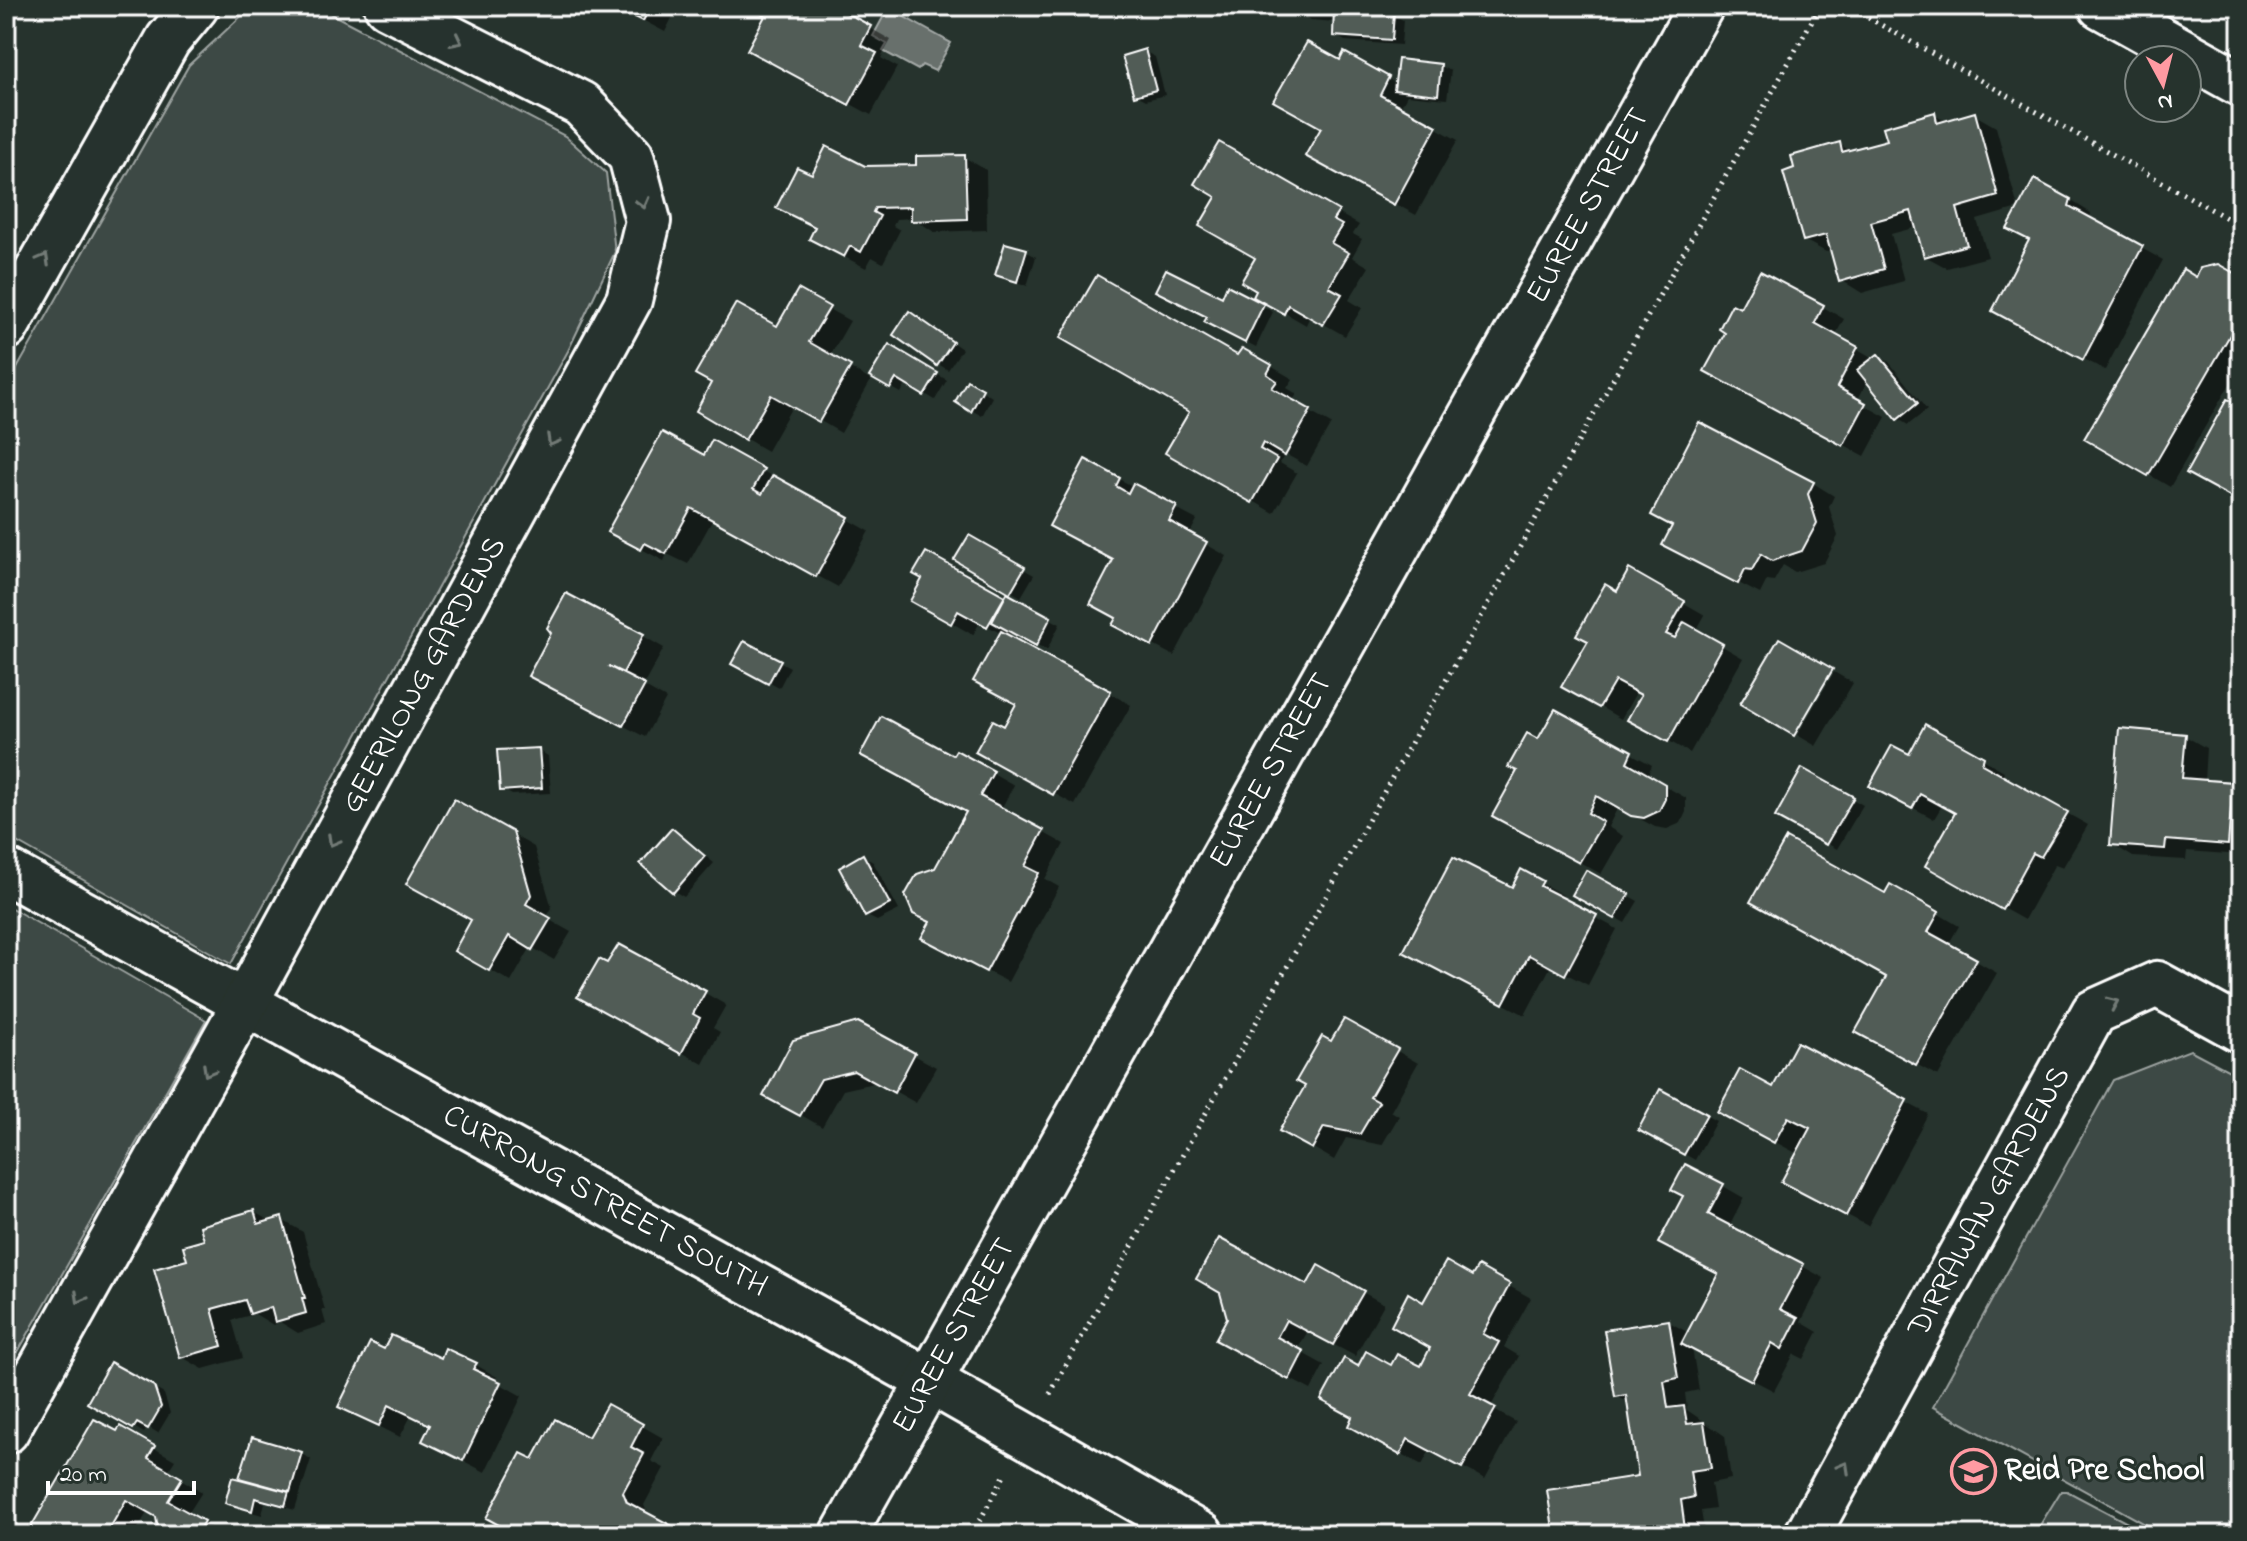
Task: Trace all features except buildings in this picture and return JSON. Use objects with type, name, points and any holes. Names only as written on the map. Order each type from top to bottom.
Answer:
[{"type":"street","points":[[6,327],[168,40],[196,6]]},
{"type":"street","name":"GEERILONG GARDENS","points":[[6,1431],[245,1003],[629,300],[648,221],[631,156],[581,104],[387,6]]},
{"type":"street","name":"EUREE STREET","points":[[843,1535],[1701,6]]},
{"type":"street","points":[[2101,6],[2241,84]]},
{"type":"street","name":"CURRONG STREET SOUTH","points":[[6,871],[928,1380],[1201,1535]]},
{"type":"street","name":"DIRRAWAN GARDENS","points":[[1807,1535],[2094,1012],[2157,984],[2241,1030]]},
{"type":"path","points":[[1070,1357],[1820,6]]},
{"type":"path","points":[[1847,6],[2241,226]]},
{"type":"path","points":[[6,783],[13,769]]},
{"type":"shaded area","points":[[252,6],[297,6],[324,10],[565,136],[606,173],[615,252],[568,351],[231,964],[6,836],[6,388],[189,65]]},
{"type":"shaded area","points":[[888,8],[951,43],[935,71],[922,65],[918,70],[883,51],[887,44],[873,36]]},
{"type":"shaded area","points":[[6,905],[206,1020],[6,1373]]},
{"type":"shaded area","points":[[2190,1050],[2241,1077],[2241,1535],[2165,1535],[1933,1407],[2113,1080]]},
{"type":"shaded area","points":[[2061,1491],[2067,1491],[2150,1535],[2034,1535]]},
{"type":"place","name":"Reid Pre School","points":[[1973,1471]]}]
